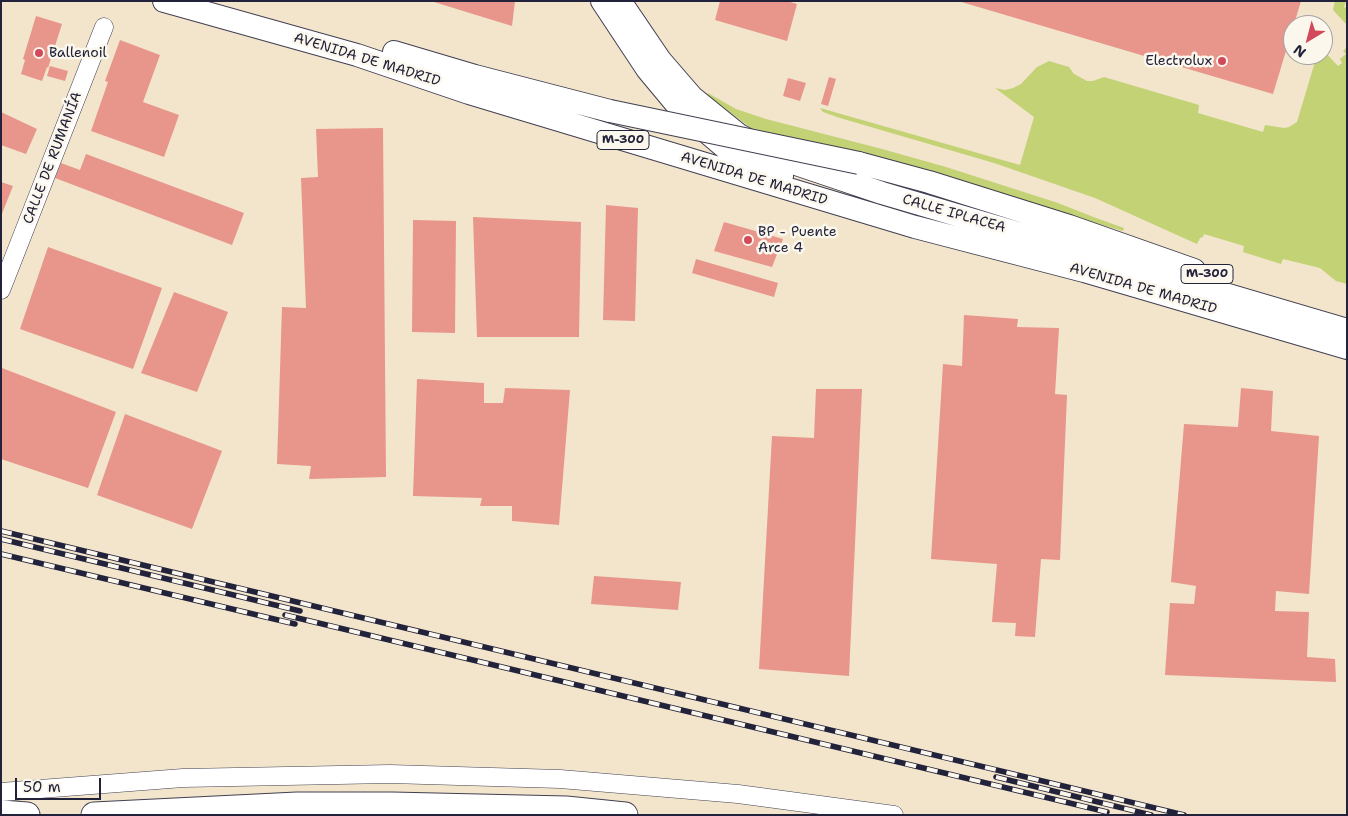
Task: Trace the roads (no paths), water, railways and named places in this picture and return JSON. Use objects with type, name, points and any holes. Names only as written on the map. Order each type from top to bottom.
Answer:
[{"type":"highway","points":[[94,815],[297,805],[392,805],[566,809],[625,815]]},
{"type":"highway","points":[[1,813],[27,815]]},
{"type":"main road","name":"AVENIDA DE MADRID","points":[[164,1],[357,55],[478,96],[915,228],[1084,271],[1347,348]]},
{"type":"main road","name":"AVENIDA DE MADRID","points":[[220,1],[475,76],[610,111],[859,164],[929,182],[1069,226],[1245,288],[1347,319]]},
{"type":"main road","name":"CALLE IPLACEA","points":[[602,1],[647,69],[682,111],[728,150],[779,175],[1084,271]]},
{"type":"main road","name":"CALLE IPLACEA","points":[[620,1],[660,60],[692,98],[739,136],[787,161],[882,193],[1347,330]]},
{"type":"main road","points":[[1069,226],[1122,237],[1206,260]]},
{"type":"street","name":"CALLE DE RUMANÍA","points":[[1,290],[104,27]]},
{"type":"street","points":[[1,792],[183,778],[390,774],[560,780],[738,794],[894,815]]},
{"type":"railway","points":[[1,531],[1184,815]]},
{"type":"railway","points":[[1,539],[300,611]]},
{"type":"railway","points":[[1,554],[295,624]]},
{"type":"railway","points":[[285,615],[1107,812]]},
{"type":"railway","points":[[996,777],[1151,815]]},
{"type":"place","name":"Ballenoil","points":[[39,53]]},
{"type":"place","name":"Electrolux","points":[[1222,61]]},
{"type":"place","name":"BP - Puente Arce 4","points":[[748,240]]}]
